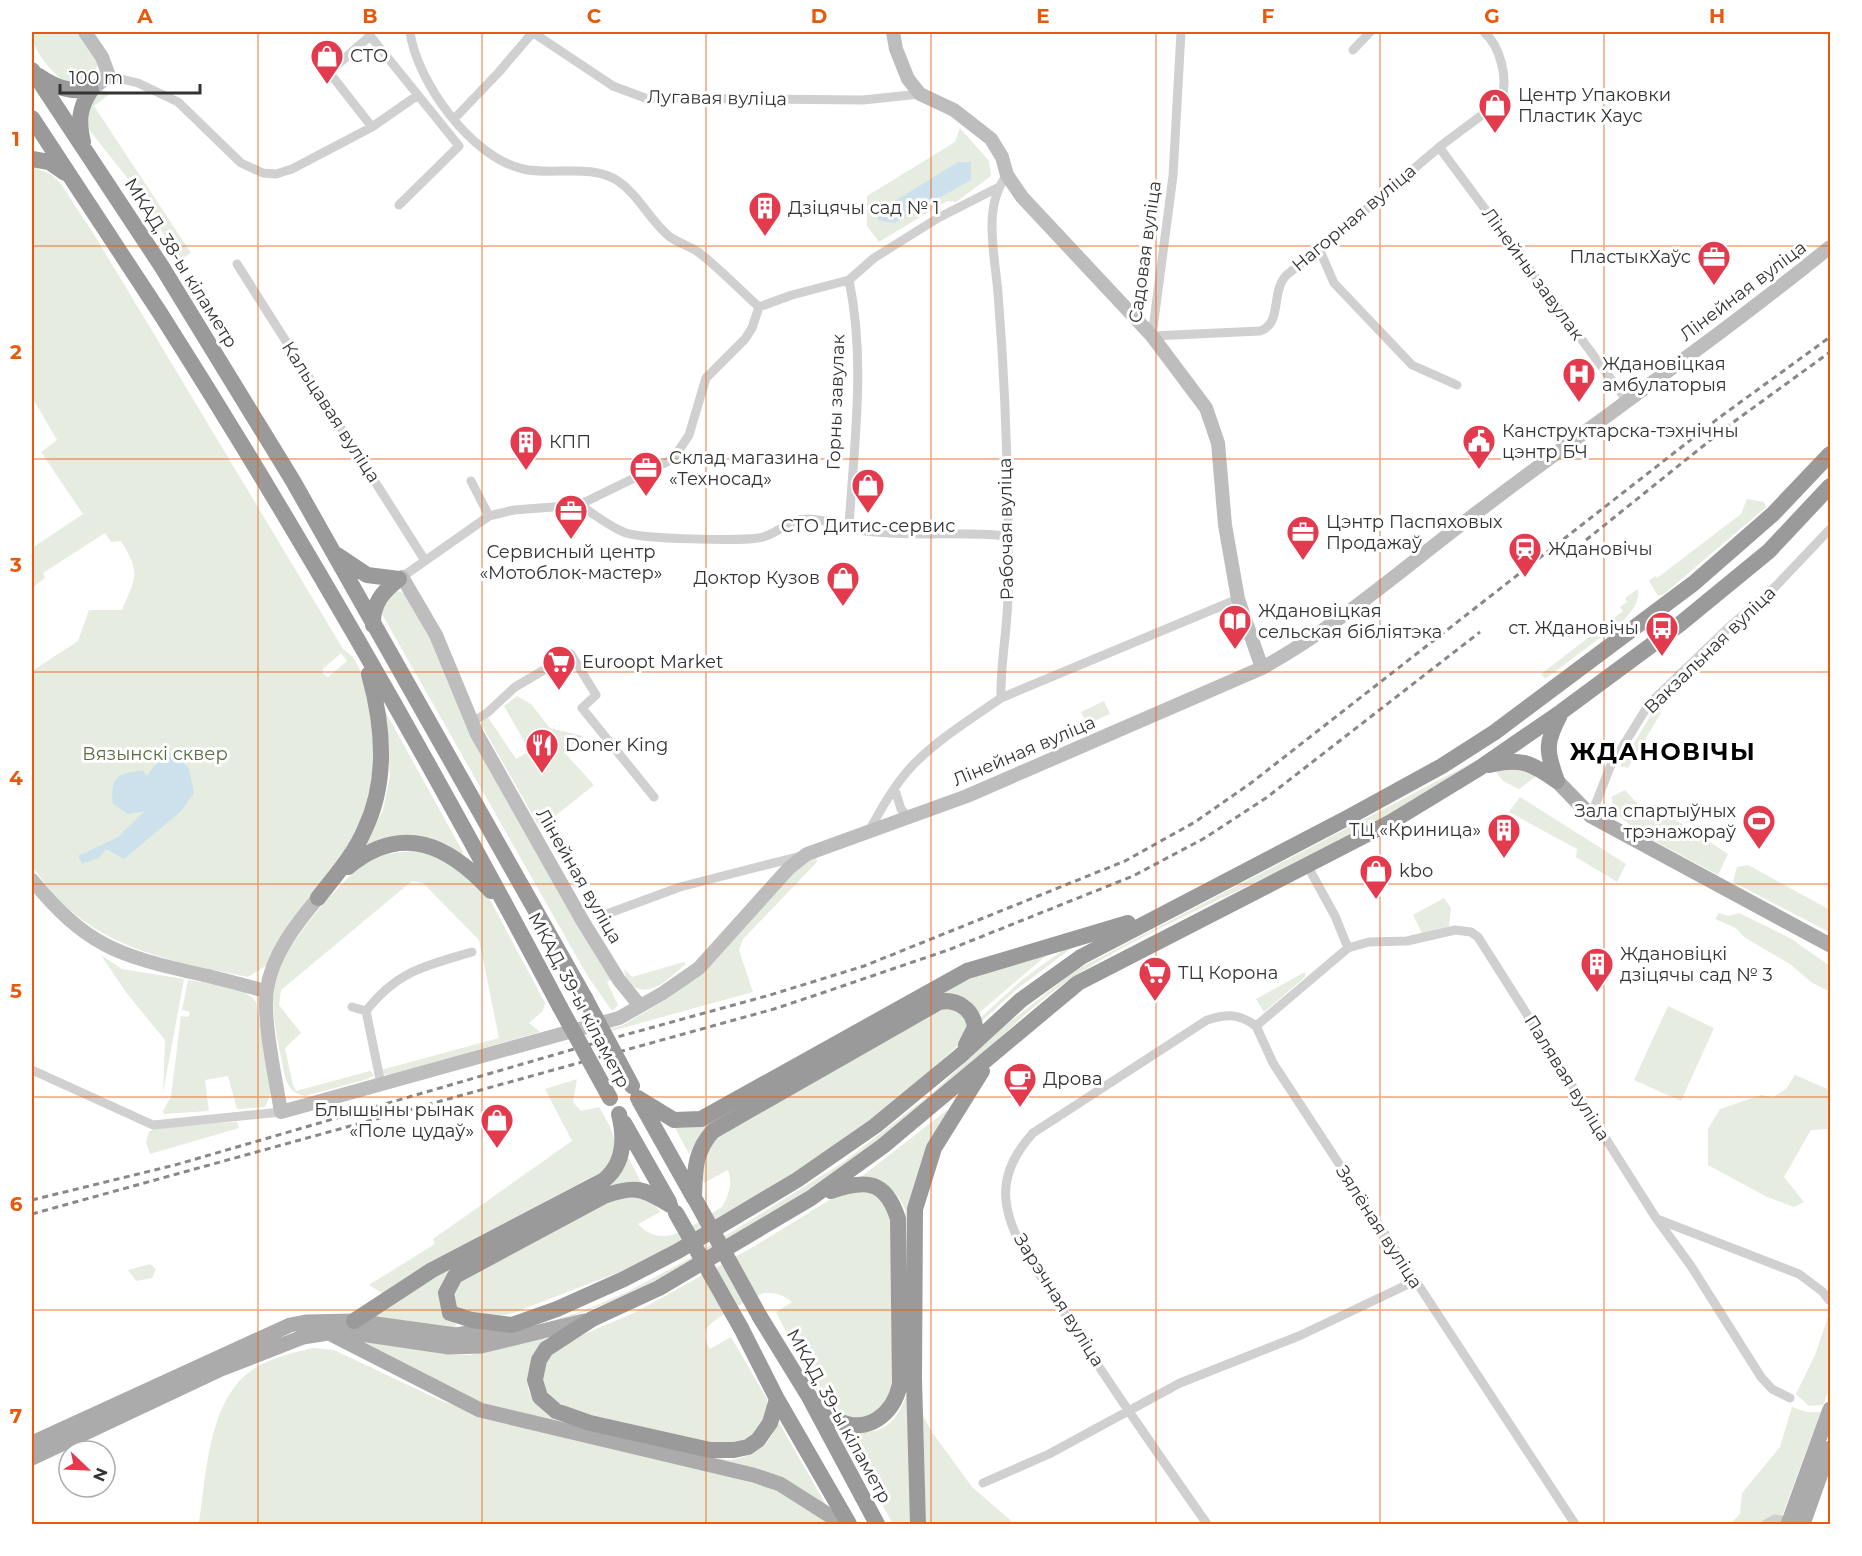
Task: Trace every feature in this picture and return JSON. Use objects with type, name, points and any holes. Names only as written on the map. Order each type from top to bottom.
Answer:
[{"type":"highway","points":[[32,70],[61,89],[72,92],[91,90]]},
{"type":"highway","name":"МКАД, 38-ы кіламетр","points":[[32,70],[162,267],[293,481]]},
{"type":"highway","points":[[86,151],[79,118],[81,106],[91,90]]},
{"type":"highway","points":[[32,118],[72,179]]},
{"type":"highway","points":[[32,159],[49,162],[72,179]]},
{"type":"highway","name":"МКАД, 39-ы кіламетр","points":[[72,179],[160,313],[363,653],[511,914],[610,1098],[849,1524]]},
{"type":"highway","points":[[673,1209],[647,1190],[632,1188],[616,1191],[455,1276],[446,1293],[450,1313],[472,1320],[512,1326],[624,1280],[758,1204],[837,1155],[960,1056],[1043,982],[1080,957],[1349,818],[1442,766],[1495,732],[1694,583],[1773,514],[1830,454]]},
{"type":"highway","name":"МКАД, 39-ы кіламетр","points":[[293,481],[585,998],[760,1317],[808,1395],[878,1524]]},
{"type":"highway","points":[[777,1399],[770,1423],[758,1440],[748,1447],[734,1450],[710,1450],[590,1423],[556,1412],[546,1405],[537,1389],[539,1360],[546,1349],[592,1319],[659,1288],[814,1196],[883,1146],[1078,983],[1391,822],[1478,769],[1561,712],[1680,624],[1769,551],[1830,486]]},
{"type":"highway","points":[[335,554],[367,575],[401,578]]},
{"type":"highway","points":[[374,625],[373,615],[381,594],[401,578]]},
{"type":"highway","points":[[318,898],[346,862],[366,828],[379,779],[380,736],[371,682],[363,653]]},
{"type":"highway","points":[[1557,781],[1547,752],[1547,741],[1561,712]]},
{"type":"highway","points":[[1478,769],[1509,760],[1519,761],[1540,769],[1557,781]]},
{"type":"highway","points":[[318,898],[362,855],[386,846],[418,843],[437,848],[458,860],[511,914]]},
{"type":"highway","points":[[635,1092],[674,1120],[701,1119],[967,971],[1162,913]]},
{"type":"highway","points":[[695,1200],[697,1155],[702,1143],[713,1131],[939,1002],[955,1001],[964,1007],[974,1020],[975,1027],[971,1038],[960,1056]]},
{"type":"highway","points":[[918,1524],[914,1379],[915,1209],[921,1183],[942,1133],[992,1055]]},
{"type":"highway","points":[[354,1320],[432,1270],[604,1180],[615,1168],[622,1151],[623,1129],[619,1114]]},
{"type":"highway","points":[[808,1395],[837,1420],[858,1425],[868,1424],[887,1413],[897,1397],[900,1384],[898,1220],[894,1205],[881,1190],[855,1183],[814,1196]]},
{"type":"main road","points":[[1557,781],[1591,816],[1830,945]]},
{"type":"main road","points":[[32,1458],[284,1343],[328,1333],[361,1334],[449,1347],[481,1347],[592,1319]]},
{"type":"main road","points":[[32,1443],[290,1325],[354,1320],[456,1335],[512,1326]]},
{"type":"main road","points":[[328,1333],[480,1410],[753,1475],[780,1484],[843,1524]]},
{"type":"main road","points":[[1793,1523],[1830,1409]]},
{"type":"main road","points":[[1793,1523],[1830,1448]]},
{"type":"street","points":[[85,32],[102,57],[109,76]]},
{"type":"street","points":[[410,32],[422,73],[454,118],[486,152],[502,162],[524,170],[589,173],[617,180],[671,237],[700,253],[759,307]]},
{"type":"street","points":[[454,118],[499,72],[533,32]]},
{"type":"street","name":"Лугавая вуліца","points":[[533,32],[613,86],[645,98],[863,100],[920,94]]},
{"type":"street","points":[[893,32],[902,68],[920,94],[954,110],[992,140],[1002,157],[1007,175],[1022,197],[1152,336]]},
{"type":"street","name":"Садовая вуліца","points":[[1181,32],[1173,176],[1152,336],[1206,408],[1214,425],[1218,443],[1225,525],[1238,599],[1262,668]]},
{"type":"street","points":[[1353,50],[1370,32]]},
{"type":"street","name":"Нагорная вуліца","points":[[1152,336],[1260,331],[1268,328],[1273,318],[1277,293],[1283,278],[1320,251],[1440,147],[1501,99],[1505,89],[1497,46],[1484,32]]},
{"type":"street","points":[[372,127],[329,72],[368,34],[459,146],[399,205]]},
{"type":"street","points":[[91,90],[109,76],[138,82],[178,102],[241,163],[252,170],[276,174],[372,127],[418,96]]},
{"type":"street","name":"Лінейны завулак","points":[[1440,147],[1628,402]]},
{"type":"street","points":[[759,307],[792,295],[849,280],[874,258],[938,218],[997,188],[1007,175]]},
{"type":"street","name":"Рабочая вуліца","points":[[997,188],[992,228],[1004,400],[1008,595],[1000,676],[1001,698]]},
{"type":"street","name":"Лінейная вуліца","points":[[401,578],[436,635],[472,722],[582,920],[619,980],[640,1006],[699,968],[789,868],[807,854],[967,796],[1262,668],[1302,646],[1358,606],[1471,517],[1628,402],[1830,247]]},
{"type":"street","points":[[1320,251],[1334,283],[1412,365],[1457,386]]},
{"type":"street","name":"Кальцавая вуліца","points":[[237,264],[424,559]]},
{"type":"street","name":"Горны завулак","points":[[849,280],[857,334],[858,399],[849,526]]},
{"type":"street","points":[[401,578],[424,559],[489,516],[514,510],[579,505],[673,459],[689,435],[706,378],[745,339],[753,328],[759,307]]},
{"type":"street","points":[[471,481],[489,516]]},
{"type":"street","points":[[579,505],[616,529],[635,535],[760,538],[793,520],[809,519],[833,521],[864,531],[924,535],[980,533],[1007,536]]},
{"type":"street","name":"Вакзальная вуліца","points":[[1591,816],[1610,767],[1650,704],[1727,629],[1776,586],[1830,529]]},
{"type":"street","points":[[869,831],[911,767],[936,744],[1001,698],[1238,599]]},
{"type":"street","points":[[472,722],[487,713],[515,687],[572,654],[596,695],[582,708],[654,797]]},
{"type":"street","points":[[895,790],[901,809],[909,818]]},
{"type":"street","points":[[603,915],[680,887],[807,854]]},
{"type":"street","points":[[1256,1026],[1347,948],[1335,916],[1307,865]]},
{"type":"street","points":[[32,880],[67,918],[90,937],[116,952],[172,969],[266,991]]},
{"type":"street","points":[[281,1112],[269,1032],[266,991],[273,966],[284,945],[318,898]]},
{"type":"street","name":"Палявая вуліца","points":[[1347,948],[1384,940],[1407,941],[1455,930],[1471,932],[1478,937],[1656,1218],[1698,1276],[1761,1377],[1772,1389],[1790,1398]]},
{"type":"street","points":[[381,1084],[366,1011],[383,989],[410,972],[472,952]]},
{"type":"street","points":[[32,1070],[153,1125],[281,1112],[605,1023],[640,1006]]},
{"type":"street","points":[[352,1007],[366,1011]]},
{"type":"street","name":"Зарэчная вуліца","points":[[1207,1524],[1128,1409],[1018,1238],[1007,1209],[1006,1177],[1017,1150],[1033,1133],[1207,1020],[1227,1014],[1236,1015],[1256,1026]]},
{"type":"street","name":"Зялёная вуліца","points":[[1256,1026],[1273,1062],[1575,1524]]},
{"type":"street","points":[[1656,1218],[1799,1274],[1823,1292],[1829,1300]]},
{"type":"street","points":[[983,1483],[1049,1454],[1128,1409],[1180,1383],[1299,1336],[1415,1281]]},
{"type":"street","points":[[1766,1524],[1775,1519],[1793,1523]]},
{"type":"green space","points":[[32,32],[80,32],[98,63],[94,76],[82,84],[65,83],[48,66],[35,47]]},
{"type":"green space","points":[[101,90],[111,93],[94,106],[191,253],[180,260],[129,180],[86,126],[88,103]]},
{"type":"green space","points":[[960,128],[989,161],[991,176],[956,202],[947,201],[879,242],[867,226],[867,196],[955,142]]},
{"type":"green space","name":"Вязынскі сквер","points":[[32,167],[51,174],[61,184],[95,236],[343,649],[353,657],[365,679],[373,718],[375,776],[359,832],[267,965],[248,977],[148,953],[102,933],[61,902],[32,866],[32,671],[78,641],[89,610],[122,610],[131,590],[134,568],[121,541],[111,542],[105,533],[43,573],[45,578],[32,588],[32,548],[83,514],[41,452],[57,440],[32,397]],"holes":[[[341,653],[347,661],[328,677],[323,674],[323,669]]]},
{"type":"green space","points":[[1747,499],[1764,502],[1766,507],[1664,594],[1658,596],[1649,581],[1655,576],[1657,578],[1741,514]]},
{"type":"green space","points":[[1638,589],[1637,602],[1624,620],[1545,679],[1541,674],[1623,611],[1620,607],[1627,602],[1625,598]]},
{"type":"green space","points":[[395,590],[408,595],[612,979],[607,982],[618,1005],[612,1011],[587,975],[383,616],[381,610]]},
{"type":"green space","points":[[517,696],[531,704],[550,728],[583,736],[564,752],[594,785],[540,828],[481,724],[487,716],[516,759],[530,751],[504,706]]},
{"type":"green space","points":[[1104,701],[1110,714],[1087,724],[1081,712]]},
{"type":"green space","points":[[1654,710],[1661,713],[1628,768],[1620,766]]},
{"type":"green space","points":[[385,711],[463,852],[460,855],[369,847],[366,844],[383,810],[390,776]]},
{"type":"green space","points":[[1483,757],[1490,758],[1356,833],[1141,938],[1078,974],[1041,1001],[937,1097],[894,1132],[826,1179],[701,1256],[616,1299],[587,1311],[525,1329],[583,1311],[629,1291],[685,1261],[842,1163],[931,1094],[1007,1024],[1076,970]]},
{"type":"green space","points":[[1505,767],[1539,774],[1519,789],[1503,781],[1496,772]]},
{"type":"green space","points":[[1625,790],[1642,809],[1663,814],[1679,822],[1728,854],[1718,875],[1638,832],[1615,812],[1611,797]]},
{"type":"green space","points":[[1520,797],[1626,864],[1617,882],[1576,857],[1577,849],[1509,812]]},
{"type":"green space","points":[[412,851],[423,852],[453,864],[487,894],[545,1003],[543,1011],[529,1023],[540,1032],[392,1074],[381,1075],[381,1070],[499,1038],[479,940],[423,883],[412,881],[281,990],[279,1005],[301,1033],[285,1048],[296,1091],[370,1071],[374,1075],[368,1079],[305,1096],[297,1094],[285,1077],[275,1026],[274,988],[281,963],[316,912],[360,867],[381,856]]},
{"type":"green space","points":[[816,856],[817,862],[743,939],[739,950],[753,992],[557,1046],[623,1025],[669,998],[690,982],[780,883]]},
{"type":"green space","points":[[1748,865],[1830,910],[1829,932],[1733,882],[1737,867]]},
{"type":"green space","points":[[1444,898],[1451,908],[1449,927],[1422,933],[1413,915]]},
{"type":"green space","points":[[1719,913],[1728,916],[1739,913],[1790,938],[1830,966],[1830,992],[1811,982],[1790,964],[1744,937],[1736,928],[1715,919]]},
{"type":"green space","points":[[1070,945],[1072,948],[1017,989],[981,1022],[980,1018],[1023,979]]},
{"type":"green space","points":[[1049,953],[979,1013],[956,995],[717,1121],[702,1131],[689,1154],[675,1128],[701,1127],[945,988],[1002,966]]},
{"type":"green space","points":[[101,955],[122,969],[184,979],[163,1093],[165,1040],[125,991]]},
{"type":"green space","points":[[684,962],[686,964],[668,979],[647,990],[633,986],[627,979],[624,969],[632,977]]},
{"type":"green space","points":[[1305,972],[1305,977],[1264,1012],[1256,999]]},
{"type":"green space","points":[[188,980],[234,988],[250,996],[256,1002],[272,1091],[265,1107],[237,1109],[228,1076],[205,1080],[209,1111],[164,1114],[163,1111],[171,1096],[181,1016],[188,1017],[190,1012],[182,1010]]},
{"type":"green space","points":[[951,1006],[970,1021],[966,1039],[877,1116],[817,1162],[648,1261],[513,1313],[487,1319],[461,1313],[449,1296],[454,1282],[625,1192],[650,1198],[660,1212],[638,1224],[648,1232],[659,1236],[669,1235],[691,1227],[722,1207],[730,1189],[728,1170],[704,1183],[700,1171],[713,1139],[938,1009]]},
{"type":"green space","points":[[1668,1006],[1714,1028],[1681,1101],[1634,1080]]},
{"type":"green space","points":[[1795,1075],[1830,1090],[1830,1126],[1828,1129],[1811,1130],[1784,1177],[1804,1202],[1794,1207],[1767,1197],[1708,1165],[1708,1129],[1720,1109],[1761,1095],[1773,1097],[1786,1089]]},
{"type":"green space","points":[[577,1079],[573,1102],[581,1111],[599,1107],[612,1131],[613,1152],[605,1170],[434,1260],[383,1294],[369,1285],[435,1244],[433,1239],[572,1141],[545,1089]]},
{"type":"green space","points":[[947,1110],[950,1112],[920,1176],[914,1524],[893,1524],[841,1433],[845,1430],[868,1432],[886,1426],[898,1413],[908,1391],[905,1209],[888,1187],[861,1177]]},
{"type":"green space","points":[[237,1122],[239,1128],[150,1154],[146,1142],[149,1132],[158,1126]]},
{"type":"green space","points":[[628,1157],[641,1182],[634,1182],[455,1270],[451,1320],[456,1324],[455,1329],[369,1319]]},
{"type":"green space","points":[[844,1191],[874,1192],[892,1214],[892,1405],[851,1422],[821,1399],[776,1312],[792,1302],[779,1294],[767,1293],[763,1293],[715,1320],[705,1333],[710,1349],[731,1337],[767,1399],[767,1417],[747,1441],[713,1444],[567,1411],[542,1389],[547,1356],[561,1344],[636,1312],[753,1247]]},
{"type":"green space","points":[[150,1264],[156,1269],[152,1278],[136,1281],[128,1270]]},
{"type":"green space","points":[[1830,1311],[1830,1387],[1823,1405],[1809,1406],[1796,1394],[1815,1355]]},
{"type":"green space","points":[[546,1338],[532,1365],[528,1376],[528,1386],[537,1404],[562,1422],[728,1460],[745,1457],[759,1449],[771,1437],[778,1421],[826,1505],[477,1401],[360,1344],[364,1339],[445,1354],[470,1355]]},
{"type":"green space","points":[[313,1348],[334,1350],[442,1401],[482,1415],[751,1480],[804,1502],[829,1524],[199,1524],[211,1443],[224,1403],[235,1387],[255,1368],[279,1357]]},
{"type":"green space","points":[[1792,1407],[1807,1412],[1821,1412],[1779,1524],[1730,1524],[1740,1514],[1742,1493],[1780,1447]]},
{"type":"green space","points":[[923,1415],[932,1432],[972,1487],[1015,1524],[926,1524]]},
{"type":"water","points":[[958,162],[971,162],[971,180],[895,223],[878,220],[877,212]]},
{"type":"water","points":[[187,747],[184,763],[189,769],[194,793],[180,812],[124,859],[106,849],[99,858],[82,864],[78,856],[118,837],[145,811],[128,814],[113,804],[113,788],[117,778],[127,773],[143,771],[147,776],[164,757],[175,750]]},
{"type":"railway","points":[[32,1200],[175,1165],[864,966],[1125,861],[1195,822],[1251,783],[1720,417],[1830,337]]},
{"type":"railway","points":[[1586,540],[1728,426],[1830,352]]},
{"type":"railway","points":[[32,1214],[774,1009],[948,950],[1133,876],[1203,839],[1266,798],[1480,632]]},
{"type":"place","name":"СТО","points":[[327,85]]},
{"type":"place","name":"Центр Упаковки Пластик Хаус","points":[[1495,134]]},
{"type":"place","name":"Дзіцячы сад № 1","points":[[765,237]]},
{"type":"place","name":"ПластыкХаўс","points":[[1714,286]]},
{"type":"place","name":"Ждановіцкая амбулаторыя","points":[[1579,403]]},
{"type":"place","name":"Канструктарска-тэхнічны цэнтр БЧ","points":[[1479,470]]},
{"type":"place","name":"КПП","points":[[526,471]]},
{"type":"place","name":"Склад магазина «Техносад»","points":[[646,497]]},
{"type":"place","name":"СТО Дитис-сервис","points":[[868,514]]},
{"type":"place","name":"Сервисный центр «Мотоблок-мастер»","points":[[571,540]]},
{"type":"place","name":"Цэнтр Паспяховых Продажаў","points":[[1303,561]]},
{"type":"place","name":"Ждановічы","points":[[1525,578]]},
{"type":"place","name":"Доктор Кузов","points":[[843,607]]},
{"type":"place","name":"Ждановіцкая сельская бібліятэка","points":[[1235,650]]},
{"type":"place","name":"ст. Ждановічы","points":[[1662,657]]},
{"type":"place","name":"Euroopt Market","points":[[559,691]]},
{"type":"place","name":"Doner King","points":[[542,774]]},
{"type":"place","name":"Зала спартыўных трэнажораў","points":[[1759,850]]},
{"type":"place","name":"ТЦ «Криница»","points":[[1504,859]]},
{"type":"place","name":"kbo","points":[[1376,900]]},
{"type":"place","name":"Ждановіцкі дзіцячы сад № 3","points":[[1597,993]]},
{"type":"place","name":"ТЦ Корона","points":[[1155,1002]]},
{"type":"place","name":"Дрова","points":[[1020,1108]]},
{"type":"place","name":"Блышыны рынак «Поле цудаў»","points":[[497,1149]]},
{"type":"district","name":"ЖДАНОВІЧЫ","points":[[1663,752]]}]
